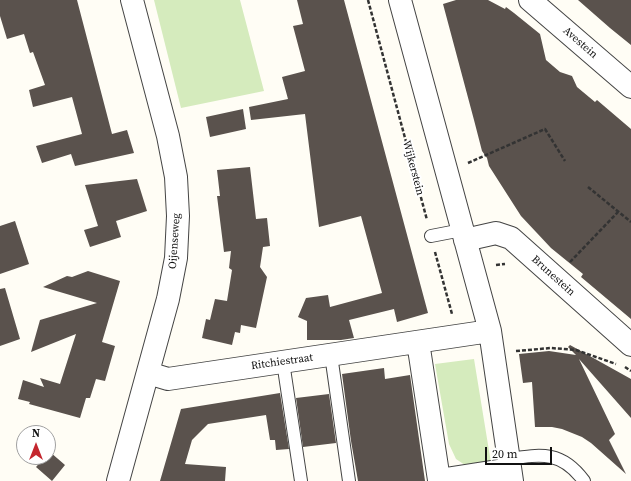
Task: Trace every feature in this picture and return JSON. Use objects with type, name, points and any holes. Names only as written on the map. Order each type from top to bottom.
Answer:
[{"type":"street","name":"Oijenseweg","points":[[118,481],[168,299],[176,258],[178,216],[176,177],[168,136],[132,0]]},
{"type":"street","points":[[400,0],[490,331],[510,470],[439,480],[418,342]]},
{"type":"street","name":"Avestein","points":[[530,0],[631,87]]},
{"type":"street","name":"Brunestein","points":[[464,235],[496,233],[511,238],[631,345]]},
{"type":"street","name":"Ritchiestraat","points":[[148,372],[168,379],[490,331]]},
{"type":"lane","points":[[431,236],[464,235]]},
{"type":"lane","points":[[331,355],[349,481]]},
{"type":"lane","points":[[283,362],[302,481]]},
{"type":"lane","points":[[510,470],[532,456],[548,456],[563,461],[569,465],[576,470],[584,481]]},
{"type":"path","name":"Wijkerstein","points":[[368,0],[457,336]]},
{"type":"path","points":[[468,164],[545,129],[565,161]]},
{"type":"path","points":[[588,187],[631,222]]},
{"type":"path","points":[[555,277],[618,212]]},
{"type":"path","points":[[516,351],[551,348],[576,350],[626,368]]},
{"type":"green space","points":[[154,0],[240,0],[264,91],[181,108]]},
{"type":"green space","points":[[474,359],[491,463],[465,465],[456,459],[449,444],[435,364]]},
{"type":"building","points":[[0,0],[77,0],[112,134],[127,130],[134,153],[75,166],[71,154],[42,163],[36,146],[82,134],[72,97],[33,107],[29,90],[45,85],[33,52],[30,53],[24,34],[7,39],[0,16]]},
{"type":"building","points":[[297,0],[344,0],[428,313],[397,322],[394,309],[349,320],[354,338],[341,340],[307,340],[307,321],[298,317],[306,298],[328,295],[330,307],[382,293],[361,216],[319,227],[305,114],[251,120],[249,107],[288,99],[282,77],[305,71],[293,26],[303,24]]},
{"type":"building","points":[[456,0],[488,0],[505,9],[506,7],[540,34],[546,60],[560,72],[572,76],[577,87],[595,102],[597,100],[631,129],[631,319],[581,277],[583,274],[551,248],[521,216],[489,166],[487,158],[482,151],[443,4]]},
{"type":"building","points":[[578,0],[631,0],[631,45],[610,28]]},
{"type":"building","points":[[243,109],[246,129],[210,137],[206,117]]},
{"type":"building","points":[[250,167],[256,219],[267,218],[270,246],[263,247],[260,267],[267,277],[256,328],[241,325],[240,333],[235,332],[232,345],[202,338],[206,319],[210,320],[215,299],[227,301],[232,270],[229,268],[231,251],[224,252],[217,196],[220,196],[217,170]]},
{"type":"building","points":[[137,179],[147,211],[116,221],[121,237],[90,247],[84,230],[98,226],[85,185]]},
{"type":"building","points":[[15,221],[29,264],[0,274],[0,226]]},
{"type":"building","points":[[88,271],[120,281],[102,342],[115,346],[105,381],[96,379],[90,398],[86,398],[80,418],[29,404],[30,402],[18,399],[23,380],[44,387],[40,378],[60,384],[76,334],[31,352],[40,320],[97,303],[43,287],[67,276],[72,277]]},
{"type":"building","points":[[5,288],[20,339],[0,346],[0,289]]},
{"type":"building","points":[[570,345],[631,379],[631,418],[579,359],[615,434],[609,440],[626,474],[591,443],[582,437],[562,429],[552,427],[535,427],[532,382],[523,383],[519,354],[549,351],[576,355],[568,347]]},
{"type":"building","points":[[384,368],[385,379],[410,375],[425,481],[358,481],[342,374]]},
{"type":"building","points":[[280,393],[289,449],[276,450],[275,440],[270,440],[266,415],[208,424],[192,440],[185,464],[226,467],[225,481],[160,481],[181,409]]},
{"type":"building","points":[[329,394],[336,443],[303,447],[296,398]]},
{"type":"building","points":[[56,457],[65,465],[52,481],[36,467],[38,465],[56,465]]}]
